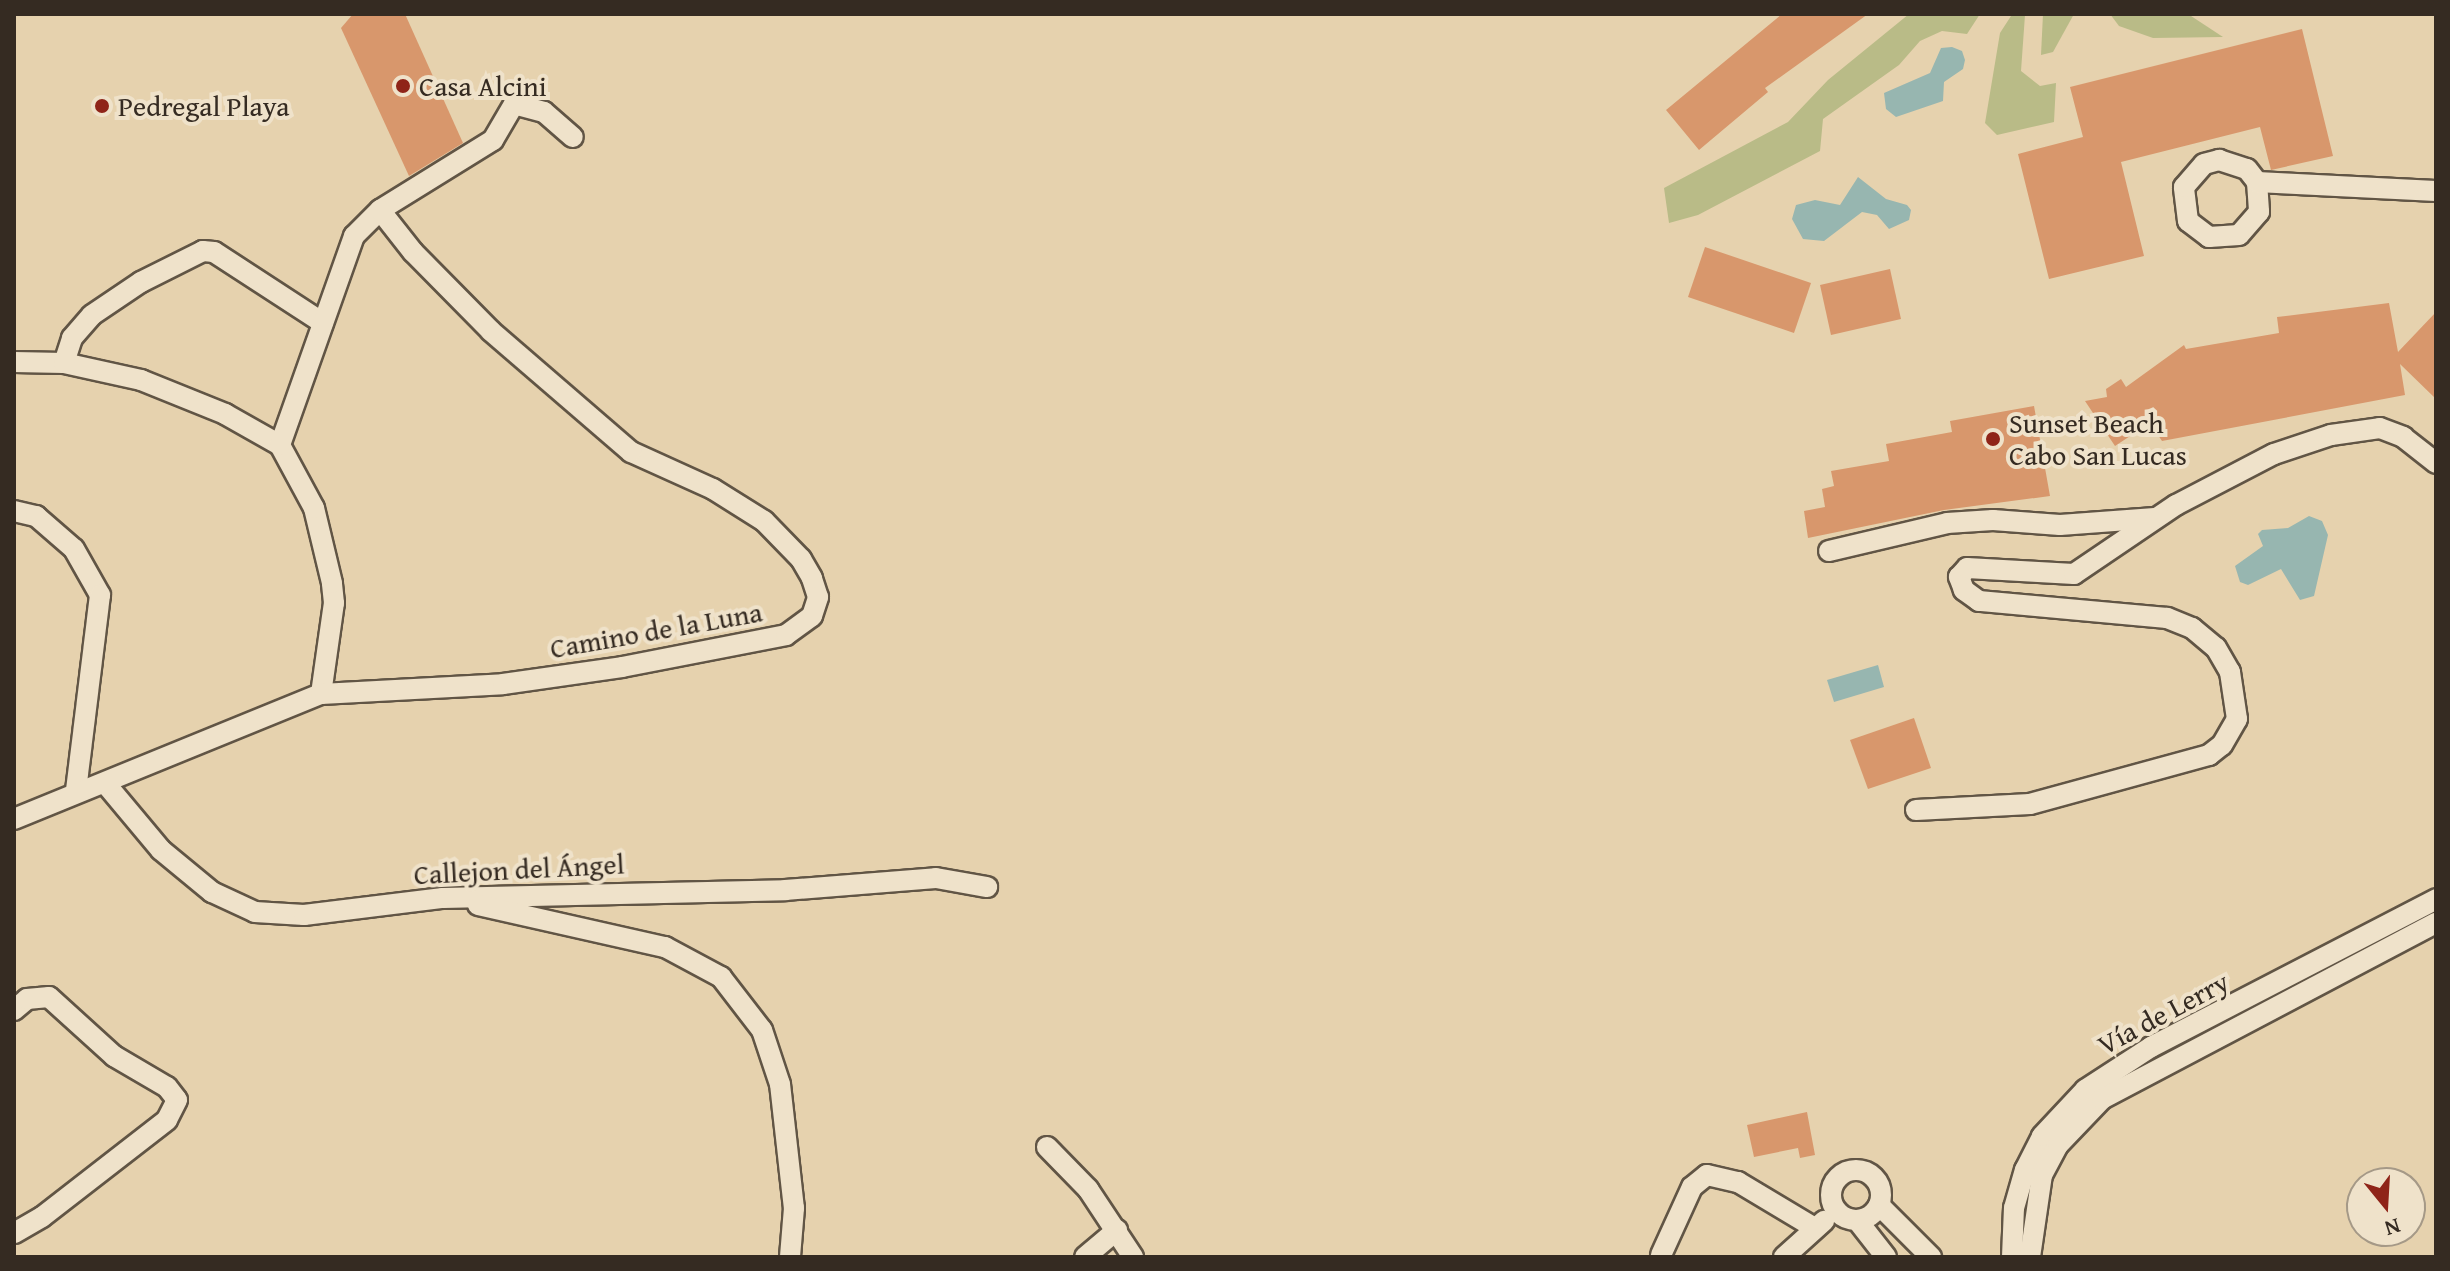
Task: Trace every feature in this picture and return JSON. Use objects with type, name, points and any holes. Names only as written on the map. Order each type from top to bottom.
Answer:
[{"type":"street","points":[[280,445],[358,228],[380,210],[478,152],[500,131],[514,104],[544,112],[573,137]]},
{"type":"street","points":[[2257,182],[2436,191]]},
{"type":"street","name":"Camino de la Luna","points":[[321,694],[503,684],[745,645],[803,626],[818,597],[801,559],[764,521],[744,506],[622,444],[491,331],[413,252],[380,210]]},
{"type":"street","points":[[64,363],[72,338],[92,315],[141,282],[203,251],[214,252],[323,323]]},
{"type":"street","points":[[14,362],[64,363],[162,387],[280,445],[314,508],[334,603],[321,694],[105,783],[76,791],[14,819]]},
{"type":"street","points":[[1916,810],[2030,804],[2209,755],[2222,745],[2237,719],[2236,691],[2216,648],[2192,628],[2167,618],[1979,601],[1966,595],[1960,582],[1961,573],[1974,566],[2074,574],[2155,518],[2274,454],[2356,430],[2380,428],[2403,437],[2436,463]]},
{"type":"street","points":[[14,511],[36,516],[74,549],[100,595],[76,791]]},
{"type":"street","points":[[1829,551],[1947,523],[2060,525],[2155,518]]},
{"type":"street","name":"Callejon del Ángel","points":[[105,783],[161,850],[230,904],[255,912],[304,915],[443,898],[785,890],[936,878],[987,887]]},
{"type":"street","points":[[443,898],[665,947],[721,977],[762,1030],[780,1084],[794,1208],[790,1257]]},
{"type":"street","name":"Vía de Lerry","points":[[2012,1257],[2019,1188],[2085,1090],[2125,1062],[2436,899]]},
{"type":"street","name":"Vía de Lerry","points":[[2030,1257],[2036,1193],[2050,1140],[2136,1078],[2436,923]]},
{"type":"street","points":[[14,1010],[27,999],[49,997],[114,1056],[167,1087],[177,1100],[167,1120],[42,1217],[14,1233]]},
{"type":"street","points":[[1047,1147],[1088,1189],[1133,1257]]},
{"type":"street","points":[[1837,1211],[1833,1187],[1850,1171],[1873,1177],[1881,1191],[1879,1205],[1857,1220]]},
{"type":"street","points":[[1661,1255],[1696,1180],[1707,1175],[1738,1182],[1815,1228]]},
{"type":"street","points":[[1879,1205],[1931,1257]]},
{"type":"street","points":[[1837,1211],[1857,1220],[1886,1257]]},
{"type":"street","points":[[1784,1257],[1837,1211]]},
{"type":"street","points":[[1085,1257],[1117,1230]]},
{"type":"green space","points":[[1909,14],[1980,14],[1967,34],[1942,31],[1920,41],[1899,65],[1823,119],[1820,151],[1698,215],[1669,223],[1664,188],[1788,122],[1828,80]]},
{"type":"green space","points":[[2043,14],[2074,14],[2053,52],[2041,55]]},
{"type":"green space","points":[[2110,14],[2188,14],[2223,37],[2153,38],[2119,26]]},
{"type":"green space","points":[[2025,15],[2021,71],[2040,86],[2056,83],[2054,122],[1997,135],[1985,123],[2000,33],[2011,16]]},
{"type":"water","points":[[1952,47],[1962,51],[1965,60],[1963,69],[1944,82],[1943,101],[1896,117],[1886,109],[1884,93],[1930,73],[1941,48]]},
{"type":"water","points":[[1858,177],[1886,199],[1907,205],[1911,210],[1909,220],[1889,229],[1877,215],[1862,212],[1824,241],[1803,239],[1792,219],[1796,205],[1815,200],[1840,205]]},
{"type":"water","points":[[2309,516],[2322,521],[2328,535],[2314,596],[2300,600],[2281,569],[2248,585],[2240,582],[2235,566],[2263,546],[2258,534],[2262,530],[2288,528]]},
{"type":"water","points":[[1878,665],[1884,687],[1834,702],[1827,680]]},
{"type":"building","name":"Casa Alcini","points":[[353,14],[405,14],[463,143],[409,176],[341,28]]},
{"type":"building","points":[[1782,14],[1868,14],[1765,88],[1768,92],[1699,150],[1666,110]]},
{"type":"building","points":[[2302,29],[2333,156],[2271,170],[2260,127],[2121,162],[2144,256],[2049,279],[2018,154],[2083,137],[2070,87]]},
{"type":"building","points":[[1705,247],[1811,283],[1794,333],[1688,297]]},
{"type":"building","points":[[1890,269],[1901,319],[1831,335],[1820,285]]},
{"type":"building","points":[[2389,303],[2398,352],[2436,312],[2436,399],[2400,364],[2405,395],[2162,441],[2150,423],[2115,446],[2085,401],[2107,397],[2106,389],[2121,379],[2126,387],[2184,345],[2186,349],[2279,333],[2277,317]]},
{"type":"building","points":[[2034,406],[2050,496],[1944,510],[1808,538],[1804,511],[1825,507],[1822,489],[1834,486],[1831,471],[1889,461],[1886,444],[1952,432],[1950,421]]},
{"type":"building","points":[[1914,718],[1931,768],[1868,789],[1850,740]]},
{"type":"building","points":[[1807,1112],[1815,1155],[1800,1158],[1798,1148],[1754,1157],[1747,1125]]},
{"type":"place","name":"Casa Alcini","points":[[403,86]]},
{"type":"place","name":"Pedregal Playa","points":[[102,106]]},
{"type":"place","name":"Sunset Beach Cabo San Lucas","points":[[1993,439]]}]
